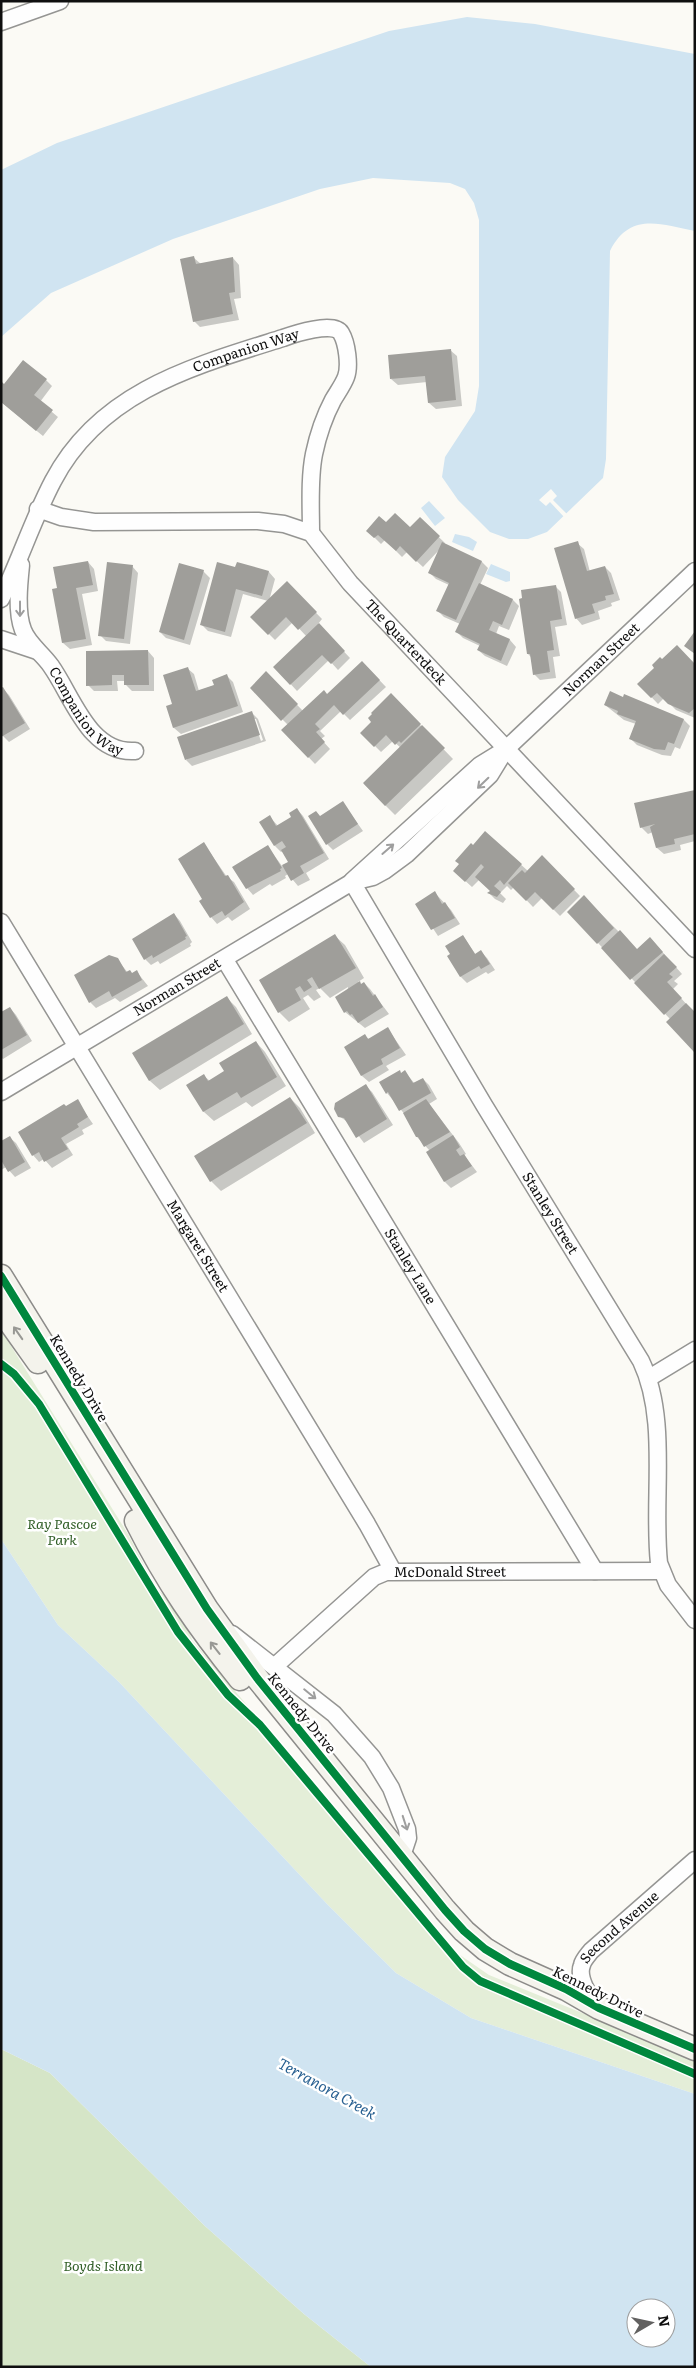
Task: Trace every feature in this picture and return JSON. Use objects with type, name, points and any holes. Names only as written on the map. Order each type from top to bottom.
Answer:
[{"type":"street","points":[[1,22],[60,1]]},
{"type":"street","name":"Companion Way","points":[[1,599],[26,543],[38,509],[54,479],[76,446],[107,414],[136,394],[166,378],[304,332],[332,328],[338,330],[342,335],[347,371],[322,423],[316,444],[312,471],[311,533]]},
{"type":"street","points":[[38,509],[61,517],[85,521],[258,521],[284,524],[311,533]]},
{"type":"street","name":"The Quarterdeck","points":[[311,533],[350,584],[695,949]]},
{"type":"street","name":"Companion Way","points":[[26,543],[21,567],[21,623],[26,636],[45,657],[97,737],[117,750],[134,751]]},
{"type":"street","name":"Norman Street","points":[[1,1092],[78,1048],[352,882],[480,765],[506,749],[695,571]]},
{"type":"street","name":"Companion Way","points":[[1,639],[32,648],[45,657]]},
{"type":"street","name":"Stanley Street","points":[[352,882],[490,1114],[627,1336],[649,1378],[656,1415],[657,1534],[661,1571]]},
{"type":"street","name":"Margaret Street","points":[[1,922],[367,1524],[393,1571]]},
{"type":"street","name":"Stanley Lane","points":[[225,960],[595,1571]]},
{"type":"street","name":"Kennedy Drive","points":[[1,1276],[196,1592],[257,1678],[444,1910],[485,1949],[510,1964],[566,1989],[599,2008],[695,2049]]},
{"type":"street","name":"Kennedy Drive","points":[[1,1310],[83,1427],[117,1484],[157,1563],[181,1602],[213,1646],[302,1750],[437,1918],[455,1939],[475,1956],[498,1971],[563,1999],[599,2008]]},
{"type":"street","points":[[649,1378],[695,1350]]},
{"type":"street","name":"McDonald Street","points":[[275,1666],[374,1577],[393,1571],[661,1571]]},
{"type":"street","points":[[661,1571],[668,1584],[695,1620]]},
{"type":"street","points":[[196,1592],[229,1632],[275,1666],[334,1714],[372,1756],[391,1788],[406,1825],[408,1838],[402,1856]]},
{"type":"street","name":"Second Avenue","points":[[599,2008],[592,2000],[583,1982],[582,1963],[591,1951],[695,1860]]},
{"type":"green space","name":"Ray Pascoe Park","points":[[1,1325],[11,1346],[128,1534],[156,1588],[170,1600],[186,1623],[192,1640],[373,1854],[447,1946],[489,1975],[695,2059],[695,2094],[471,2018],[396,1973],[327,1904],[119,1682],[58,1625],[1,1539]]},
{"type":"green space","name":"Boyds Island","points":[[1,2049],[50,2073],[205,2226],[304,2314],[371,2367],[1,2367]]},
{"type":"water","points":[[467,17],[535,24],[695,54],[695,231],[658,224],[636,226],[627,230],[610,251],[606,459],[603,478],[547,532],[528,539],[509,539],[490,532],[458,500],[442,477],[445,457],[475,411],[479,386],[479,220],[474,203],[465,189],[450,183],[373,178],[320,189],[173,239],[51,293],[1,337],[1,170],[57,143],[389,31]]},
{"type":"water","points":[[429,501],[445,518],[435,526],[421,508]]},
{"type":"water","points":[[455,534],[469,537],[477,542],[473,551],[452,542]]},
{"type":"water","points":[[491,564],[510,572],[510,581],[506,582],[486,574]]},
{"type":"water","name":"Terranora Creek","points":[[1,1539],[58,1625],[119,1682],[327,1904],[396,1973],[471,2018],[695,2094],[695,2367],[371,2367],[304,2314],[205,2226],[50,2073],[1,2049]]},
{"type":"pier","points":[[551,489],[557,496],[553,500],[568,515],[565,518],[550,502],[546,506],[539,500]]},
{"type":"building","points":[[194,256],[196,264],[233,257],[235,292],[229,293],[233,314],[193,322],[180,259]]},
{"type":"building","points":[[451,349],[456,400],[428,403],[425,376],[390,379],[388,355]]},
{"type":"building","points":[[23,360],[47,379],[34,395],[53,410],[36,431],[1,402],[1,381],[4,384]]},
{"type":"building","points":[[395,513],[410,527],[420,517],[440,536],[416,562],[400,546],[396,551],[378,535],[374,538],[366,531],[379,516],[386,522]]},
{"type":"building","points":[[578,541],[587,571],[605,566],[614,594],[605,596],[606,600],[592,604],[595,613],[575,619],[554,548]]},
{"type":"building","points":[[442,542],[482,561],[456,620],[436,611],[449,583],[428,573]]},
{"type":"building","points":[[88,561],[93,585],[76,588],[86,639],[62,643],[52,589],[57,588],[53,567]]},
{"type":"building","points":[[107,562],[133,565],[124,639],[98,636]]},
{"type":"building","points":[[217,562],[235,567],[237,562],[269,571],[262,596],[236,589],[225,632],[200,625]]},
{"type":"building","points":[[179,563],[204,570],[184,640],[159,632]]},
{"type":"building","points":[[287,581],[317,612],[298,630],[286,617],[268,635],[250,617]]},
{"type":"building","points":[[479,583],[513,599],[502,625],[493,621],[489,630],[510,639],[501,661],[477,650],[480,644],[455,632]]},
{"type":"building","points":[[556,585],[562,619],[550,621],[554,650],[547,651],[550,672],[533,675],[530,654],[527,654],[519,599],[522,598],[521,590]]},
{"type":"building","points":[[319,623],[345,651],[331,664],[322,655],[290,685],[273,667]]},
{"type":"building","points":[[695,631],[695,654],[684,646]]},
{"type":"building","points":[[677,645],[695,664],[695,708],[689,713],[668,704],[657,693],[651,698],[637,684],[654,668],[652,665],[660,657],[662,659]]},
{"type":"building","points":[[148,650],[149,685],[124,685],[124,675],[112,675],[112,685],[86,686],[86,651]]},
{"type":"building","points":[[362,661],[380,680],[343,715],[334,705],[315,724],[320,729],[316,732],[325,742],[308,758],[281,730],[324,690],[327,694]]},
{"type":"building","points":[[188,667],[196,691],[214,685],[212,680],[227,674],[238,706],[173,728],[166,706],[172,704],[163,675]]},
{"type":"building","points":[[266,671],[298,704],[281,721],[250,688]]},
{"type":"building","points":[[3,687],[25,723],[1,737],[1,688]]},
{"type":"building","points":[[610,691],[623,697],[624,694],[684,719],[674,744],[668,742],[665,750],[654,749],[629,739],[636,721],[617,714],[618,711],[604,705]]},
{"type":"building","points":[[391,693],[421,724],[401,743],[399,741],[395,745],[386,735],[374,747],[360,733],[371,722],[368,718],[371,713]]},
{"type":"building","points":[[252,711],[260,735],[185,760],[177,737]]},
{"type":"building","points":[[422,725],[445,748],[385,806],[363,783]]},
{"type":"building","points":[[695,790],[695,834],[674,839],[675,844],[656,848],[650,827],[655,824],[640,828],[634,803]]},
{"type":"building","points":[[343,801],[358,824],[326,845],[308,816],[316,811],[320,816]]},
{"type":"building","points":[[297,808],[324,853],[300,866],[304,873],[291,881],[282,865],[288,862],[281,850],[286,847],[282,841],[274,846],[259,822],[270,815],[276,826],[291,817],[289,813]]},
{"type":"building","points":[[485,831],[522,864],[504,885],[500,880],[494,886],[501,892],[497,897],[487,893],[490,891],[475,877],[484,867],[481,864],[465,882],[453,871],[459,864],[455,861]]},
{"type":"building","points":[[204,842],[225,876],[228,875],[244,902],[225,916],[222,911],[210,918],[199,901],[202,899],[178,859]]},
{"type":"building","points":[[268,845],[282,868],[280,869],[281,871],[246,889],[232,867]]},
{"type":"building","points":[[542,855],[575,889],[553,910],[535,892],[526,901],[508,883],[522,870],[525,873]]},
{"type":"building","points":[[435,891],[442,904],[445,902],[455,918],[431,930],[415,904]]},
{"type":"building","points":[[584,895],[614,928],[597,944],[567,912]]},
{"type":"building","points":[[174,913],[187,936],[185,937],[186,939],[153,958],[152,955],[144,960],[132,939]]},
{"type":"building","points":[[620,930],[637,949],[650,937],[663,952],[630,980],[601,948]]},
{"type":"building","points":[[335,934],[356,968],[319,989],[312,977],[307,980],[312,987],[304,992],[300,986],[295,989],[301,1000],[278,1013],[259,980]]},
{"type":"building","points":[[463,935],[475,954],[481,950],[490,964],[481,969],[479,966],[460,977],[447,956],[450,954],[445,946]]},
{"type":"building","points":[[664,954],[677,967],[669,974],[673,977],[667,982],[682,998],[664,1015],[634,983]]},
{"type":"building","points":[[109,955],[118,958],[126,972],[130,970],[132,973],[137,970],[142,980],[112,997],[109,991],[89,1003],[74,975]]},
{"type":"building","points":[[360,981],[361,984],[364,982],[373,996],[375,994],[383,1007],[358,1023],[352,1014],[350,1015],[347,1011],[344,1013],[335,997]]},
{"type":"building","points":[[227,996],[244,1024],[149,1081],[132,1053]]},
{"type":"building","points":[[686,1003],[695,1012],[694,1052],[666,1022]]},
{"type":"building","points":[[10,1007],[27,1035],[1,1050],[1,1012]]},
{"type":"building","points":[[388,1027],[400,1048],[381,1059],[383,1064],[361,1076],[344,1047],[365,1034],[368,1039]]},
{"type":"building","points":[[256,1041],[277,1077],[241,1098],[237,1092],[203,1112],[186,1085],[204,1074],[208,1081],[224,1071],[219,1063]]},
{"type":"building","points":[[400,1070],[401,1073],[405,1070],[413,1083],[423,1078],[431,1093],[399,1111],[388,1092],[386,1094],[379,1082]]},
{"type":"building","points":[[366,1084],[387,1119],[356,1138],[344,1118],[338,1117],[334,1109],[335,1103]]},
{"type":"building","points":[[290,1097],[307,1123],[210,1182],[194,1156]]},
{"type":"building","points":[[78,1099],[88,1117],[77,1124],[79,1127],[61,1138],[68,1149],[44,1162],[39,1152],[32,1156],[18,1132],[64,1104],[66,1106]]},
{"type":"building","points":[[426,1099],[450,1132],[424,1147],[418,1137],[416,1137],[403,1113]]},
{"type":"building","points":[[453,1135],[460,1147],[456,1150],[460,1156],[464,1154],[472,1166],[444,1182],[426,1152]]},
{"type":"building","points":[[10,1136],[25,1162],[8,1172],[1,1160],[1,1141]]},
{"type":"cycle path","points":[[1,1276],[207,1609],[257,1678],[445,1910],[464,1931],[485,1949],[510,1964],[566,1989],[599,2008],[695,2049]]},
{"type":"cycle path","points":[[1,1364],[14,1374],[39,1404],[178,1632],[228,1695],[260,1725],[463,1967],[480,1981],[695,2074]]}]
